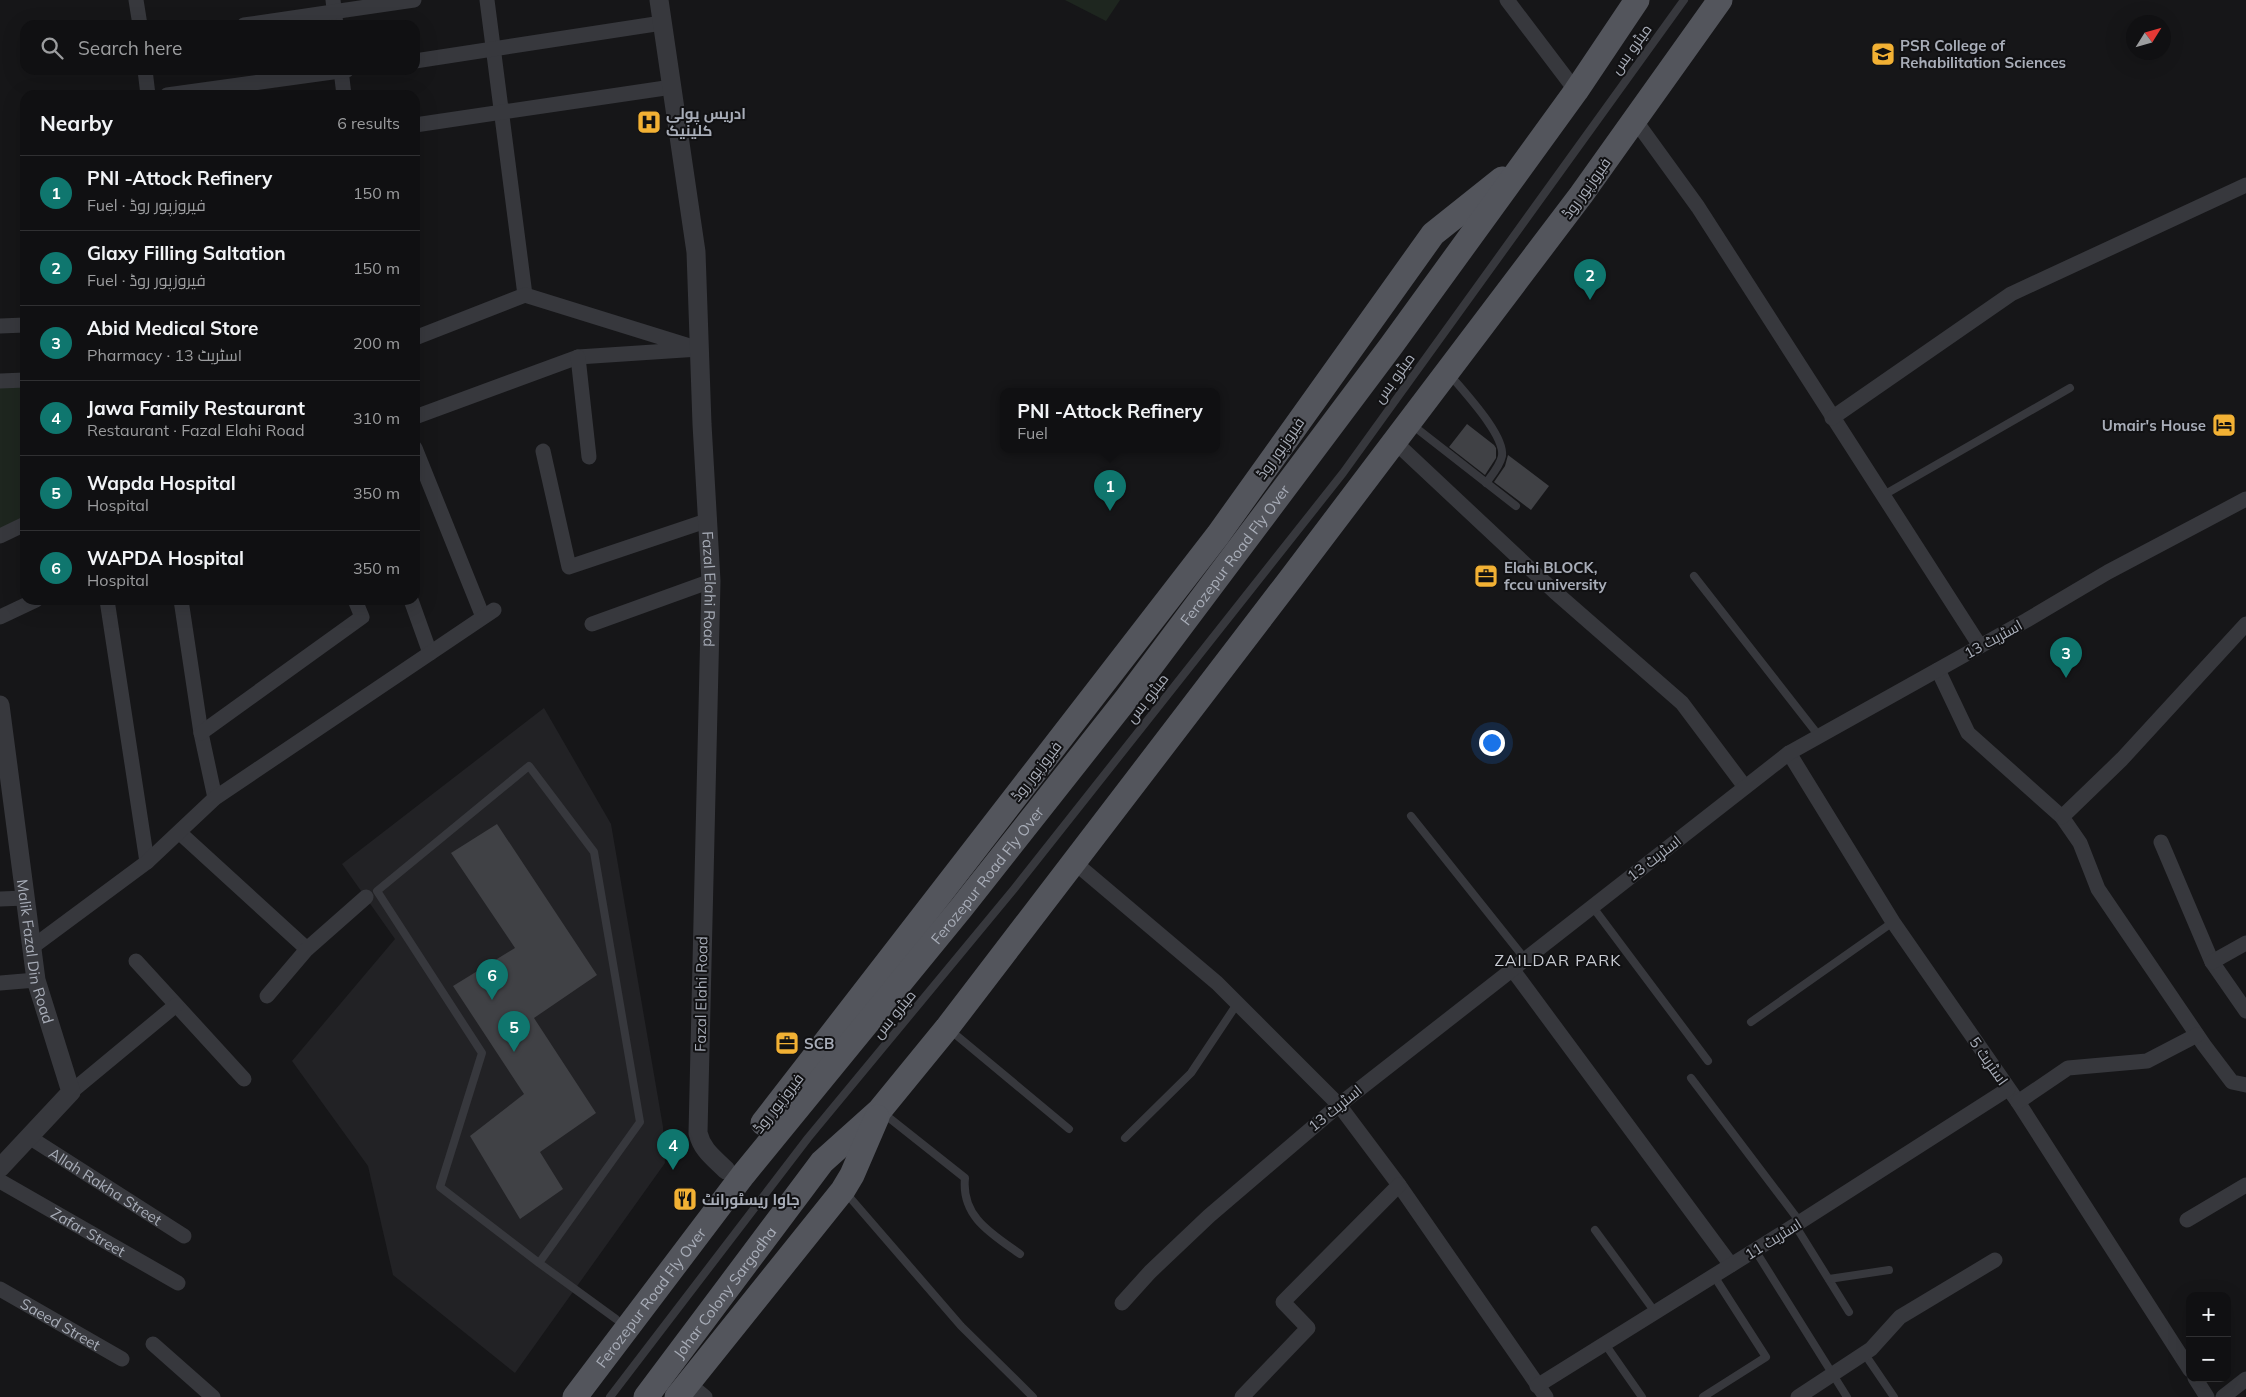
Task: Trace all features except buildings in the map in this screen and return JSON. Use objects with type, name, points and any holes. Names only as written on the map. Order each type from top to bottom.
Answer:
[{"type":"main road","name":"فیروزپور روڈ","points":[[1391,346],[1576,91],[1637,0]]},
{"type":"main road","name":"فیروزپور روڈ","points":[[822,1162],[880,1110],[947,1028],[1448,372],[1575,203],[1720,0]]},
{"type":"main road","name":"فیروزپور روڈ","points":[[557,1397],[726,1170],[1218,535],[1433,234],[1526,159]]},
{"type":"main road","name":"Ferozepur Road Fly Over","points":[[575,1397],[743,1175],[962,907],[1127,698],[1391,346]]},
{"type":"main road","name":"فیروزپور روڈ","points":[[690,1392],[843,1190],[852,1175],[880,1110]]},
{"type":"main road","name":"Johar Colony Sargodha","points":[[646,1397],[822,1162]]},
{"type":"street","points":[[136,0],[139,20]]},
{"type":"street","points":[[279,20],[414,0]]},
{"type":"street","points":[[487,0],[525,295]]},
{"type":"street","name":"Fazal Elahi Road","points":[[659,0],[696,252],[702,424],[709,520],[711,581],[698,1133],[701,1144],[707,1152],[726,1170]]},
{"type":"street","points":[[1507,0],[1576,91]]},
{"type":"street","points":[[420,60],[662,23]]},
{"type":"street","points":[[146,75],[147,90]]},
{"type":"street","points":[[202,90],[308,75]]},
{"type":"street","points":[[343,75],[344,90]]},
{"type":"street","points":[[420,124],[672,87]]},
{"type":"street","points":[[1635,120],[1698,207],[1980,646]]},
{"type":"street","points":[[1832,418],[2012,294],[2246,185]]},
{"type":"street","points":[[420,336],[525,295],[699,349]]},
{"type":"street","points":[[0,326],[20,325]]},
{"type":"street","points":[[420,415],[578,357],[699,349]]},
{"type":"street","points":[[578,357],[589,457]]},
{"type":"street","points":[[0,381],[20,380]]},
{"type":"street","points":[[1402,432],[1555,592],[1682,703],[1745,787]]},
{"type":"street","points":[[543,451],[569,567],[709,520]]},
{"type":"street","points":[[31,948],[147,862],[215,798],[489,613],[420,459]]},
{"type":"street","name":"اسٹریٹ 13","points":[[1122,1304],[1150,1272],[1209,1216],[1339,1104],[1789,753],[2108,572],[2246,499]]},
{"type":"street","points":[[0,536],[20,526]]},
{"type":"street","points":[[592,624],[711,581]]},
{"type":"street","points":[[0,617],[25,605]]},
{"type":"street","points":[[108,605],[147,862]]},
{"type":"street","points":[[182,605],[201,732],[215,798]]},
{"type":"street","points":[[201,732],[362,617],[357,605]]},
{"type":"street","points":[[413,605],[430,653]]},
{"type":"street","points":[[2062,817],[2122,759],[2246,624]]},
{"type":"street","points":[[1938,670],[1968,733],[2062,817],[2080,843],[2098,889],[2197,1035],[2232,1082],[2246,1085]]},
{"type":"street","name":"Malik Fazal Din Road","points":[[0,705],[36,980],[71,1092]]},
{"type":"street","name":"اسٹریٹ 5","points":[[1789,753],[1893,922],[2018,1102],[2186,1364]]},
{"type":"street","points":[[180,833],[307,949]]},
{"type":"street","points":[[2161,842],[2212,962],[2246,1011]]},
{"type":"street","points":[[1074,862],[1217,983],[1339,1104],[1399,1185],[1542,1394]]},
{"type":"street","points":[[267,996],[307,949],[366,897]]},
{"type":"street","points":[[0,899],[25,898]]},
{"type":"street","points":[[2212,962],[2246,943]]},
{"type":"street","points":[[136,961],[244,1079]]},
{"type":"street","points":[[1512,969],[1731,1265]]},
{"type":"street","points":[[0,983],[36,980]]},
{"type":"street","points":[[0,1168],[71,1092],[176,1005]]},
{"type":"street","points":[[2018,1102],[2068,1068],[2147,1061],[2197,1035]]},
{"type":"street","name":"اسٹریٹ 11","points":[[1542,1394],[1605,1344],[2008,1089]]},
{"type":"street","name":"Allah Rakha Street","points":[[29,1137],[184,1236]]},
{"type":"street","name":"Zafar Street","points":[[0,1181],[178,1283]]},
{"type":"street","points":[[1242,1397],[1308,1328],[1283,1302],[1399,1185]]},
{"type":"street","points":[[2187,1220],[2246,1185]]},
{"type":"street","points":[[1798,1397],[1871,1349],[1900,1316],[1995,1260]]},
{"type":"street","name":"Saeed Street","points":[[0,1289],[122,1359]]},
{"type":"street","points":[[153,1344],[213,1397]]},
{"type":"street","points":[[2224,1397],[2246,1378]]},
{"type":"street","points":[[2198,1382],[2207,1397]]},
{"type":"lane","name":"میٹرو بس","points":[[610,1397],[808,1138],[1008,896],[1343,472],[1684,0]]},
{"type":"lane","points":[[1448,372],[1492,428],[1502,446],[1502,456],[1498,466],[1486,483]]},
{"type":"lane","points":[[1882,496],[2070,388]]},
{"type":"lane","points":[[1402,432],[1486,483],[1516,506]]},
{"type":"lane","points":[[1694,576],[1819,736]]},
{"type":"lane","points":[[540,1263],[640,1122],[594,852],[529,766],[377,891],[482,1053],[440,1187],[540,1263],[616,1319]]},
{"type":"lane","points":[[1411,816],[1525,959]]},
{"type":"lane","points":[[1592,906],[1708,1061]]},
{"type":"lane","points":[[1751,1022],[1893,922]]},
{"type":"lane","points":[[1125,1138],[1191,1073],[1237,1004]]},
{"type":"lane","points":[[947,1028],[1070,1129]]},
{"type":"lane","points":[[1692,1078],[1797,1224],[1849,1312]]},
{"type":"lane","points":[[880,1110],[965,1178],[964,1192],[968,1206],[996,1237],[1020,1254]]},
{"type":"lane","points":[[843,1190],[961,1326],[1033,1397]]},
{"type":"lane","points":[[1595,1230],[1656,1312]]},
{"type":"lane","points":[[1755,1250],[1832,1375],[1848,1397]]},
{"type":"lane","points":[[1829,1279],[1889,1270]]},
{"type":"lane","points":[[1703,1397],[1766,1357],[1714,1276]]},
{"type":"lane","points":[[1605,1344],[1642,1397]]},
{"type":"lane","points":[[1864,1353],[1894,1397]]},
{"type":"shaded area","points":[[1065,0],[1120,0],[1106,21]]},
{"type":"shaded area","points":[[20,380],[20,526],[0,535],[0,381]]},
{"type":"shaded area","points":[[544,708],[611,824],[663,1127],[665,1163],[515,1373],[393,1275],[368,1166],[292,1061],[395,939],[342,864]]},
{"type":"place","name":"PSR College of Rehabilitation Sciences","points":[[1883,54]]},
{"type":"place","name":"ادریس پولی کلینیک","points":[[649,122]]},
{"type":"place","name":"Glaxy Filling Saltation","points":[[1590,300]]},
{"type":"place","name":"Umair's House","points":[[2224,425]]},
{"type":"place","name":"PNI -Attock Refinery","points":[[1110,511]]},
{"type":"place","name":"Elahi BLOCK, fccu university","points":[[1486,576]]},
{"type":"place","name":"Abid Medical Store","points":[[2066,678]]},
{"type":"place","name":"WAPDA Hospital","points":[[492,1000]]},
{"type":"place","name":"SCB","points":[[787,1043]]},
{"type":"place","name":"Wapda Hospital","points":[[514,1052]]},
{"type":"place","name":"Jawa Family Restaurant","points":[[673,1170]]},
{"type":"place","name":"جاوا ریسٹورانٹ","points":[[685,1199]]},
{"type":"district","name":"ZAILDAR PARK","points":[[1558,960]]}]
